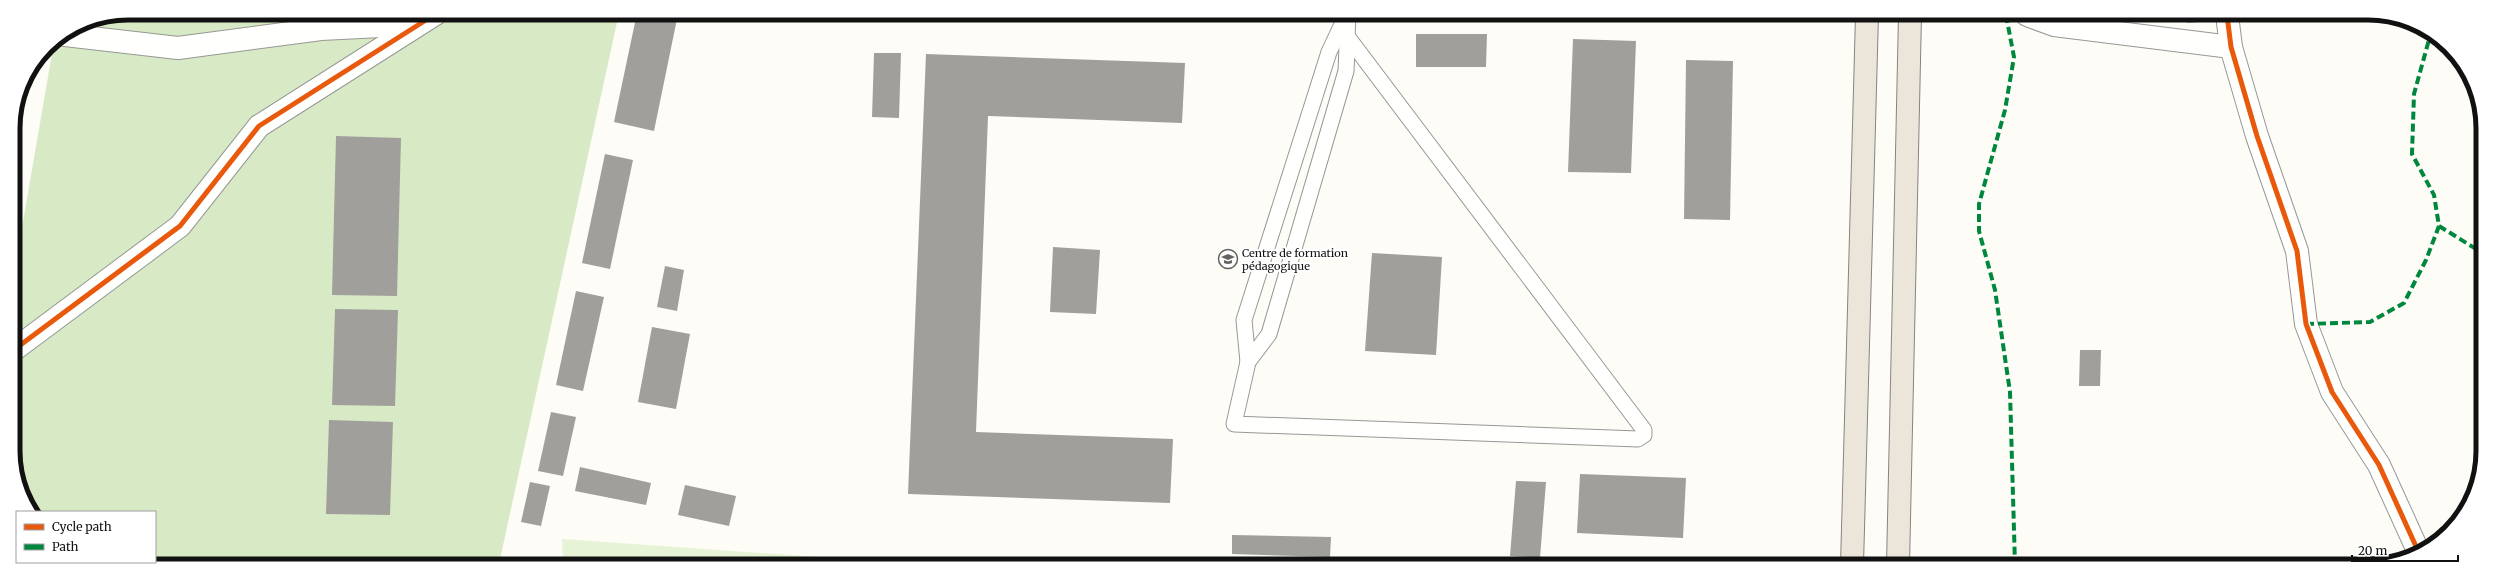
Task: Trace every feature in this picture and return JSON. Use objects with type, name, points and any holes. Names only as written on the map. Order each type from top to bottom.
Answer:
[{"type":"highway","points":[[1852,559],[1867,20]]},
{"type":"highway","points":[[1898,559],[1910,20]]},
{"type":"street","points":[[72,36],[178,48],[321,29],[381,26],[405,20]]},
{"type":"street","points":[[20,345],[180,226],[259,126],[426,20]]},
{"type":"street","points":[[2040,20],[2054,25],[2232,47]]},
{"type":"street","points":[[2228,20],[2232,47],[2257,136],[2297,251],[2306,324],[2332,392],[2379,464],[2417,548]]},
{"type":"lane","points":[[1344,20],[1329,52],[1244,320],[1248,362],[1234,424],[1638,439],[1644,435],[1644,430],[1347,36]]},
{"type":"lane","points":[[1248,362],[1269,334],[1346,71],[1347,20]]},
{"type":"green space","points":[[121,20],[617,20],[500,559],[156,559],[156,511],[38,511],[26,486],[20,458],[20,239],[52,52],[68,38],[87,28],[107,22]]},
{"type":"green space","points":[[562,539],[846,559],[563,559]]},
{"type":"building","points":[[636,20],[677,20],[654,131],[614,122]]},
{"type":"building","points":[[2187,20],[2199,20],[2199,22],[2187,23]]},
{"type":"building","points":[[1416,34],[1487,34],[1486,67],[1416,67]]},
{"type":"building","points":[[1573,39],[1636,41],[1631,173],[1568,172]]},
{"type":"building","points":[[874,53],[901,53],[899,118],[872,117]]},
{"type":"building","points":[[926,54],[1185,63],[1182,123],[988,116],[976,432],[1173,439],[1170,503],[908,494]]},
{"type":"building","points":[[1686,60],[1733,61],[1730,220],[1684,219]]},
{"type":"building","points":[[336,136],[401,138],[397,296],[332,295]]},
{"type":"building","points":[[605,154],[633,160],[610,269],[582,263]]},
{"type":"building","points":[[1053,247],[1100,250],[1096,314],[1050,312]]},
{"type":"building","points":[[1372,253],[1442,257],[1436,355],[1365,351]]},
{"type":"building","points":[[665,266],[684,270],[677,311],[657,307]]},
{"type":"building","points":[[576,291],[604,297],[583,391],[556,385]]},
{"type":"building","points":[[335,309],[398,310],[395,406],[332,405]]},
{"type":"building","points":[[652,327],[690,334],[676,409],[638,402]]},
{"type":"building","points":[[2080,350],[2101,350],[2100,386],[2079,386]]},
{"type":"building","points":[[551,412],[576,417],[563,476],[538,471]]},
{"type":"building","points":[[329,420],[393,422],[390,515],[326,514]]},
{"type":"building","points":[[580,467],[651,483],[646,505],[575,491]]},
{"type":"building","points":[[1580,474],[1686,478],[1683,538],[1577,533]]},
{"type":"building","points":[[1516,481],[1546,482],[1540,558],[1510,556]]},
{"type":"building","points":[[530,482],[550,486],[541,526],[521,522]]},
{"type":"building","points":[[685,485],[736,496],[729,526],[678,515]]},
{"type":"building","points":[[1232,535],[1331,537],[1330,557],[1232,554]]},
{"type":"marked path","points":[[2007,20],[2014,57],[2005,110],[1979,204],[1979,231],[1995,290],[2010,392],[2015,559]]},
{"type":"marked path","points":[[2306,324],[2370,322],[2404,303],[2426,260],[2439,226],[2434,195],[2412,154],[2414,94],[2429,39]]},
{"type":"marked path","points":[[2439,226],[2476,249]]},
{"type":"cycle path","points":[[20,345],[180,226],[259,126],[426,20]]},
{"type":"cycle path","points":[[2228,20],[2231,47],[2257,136],[2297,251],[2306,324],[2332,392],[2379,465],[2417,548]]},
{"type":"place","name":"Centre de formation pédagogique","points":[[1228,259]]}]
